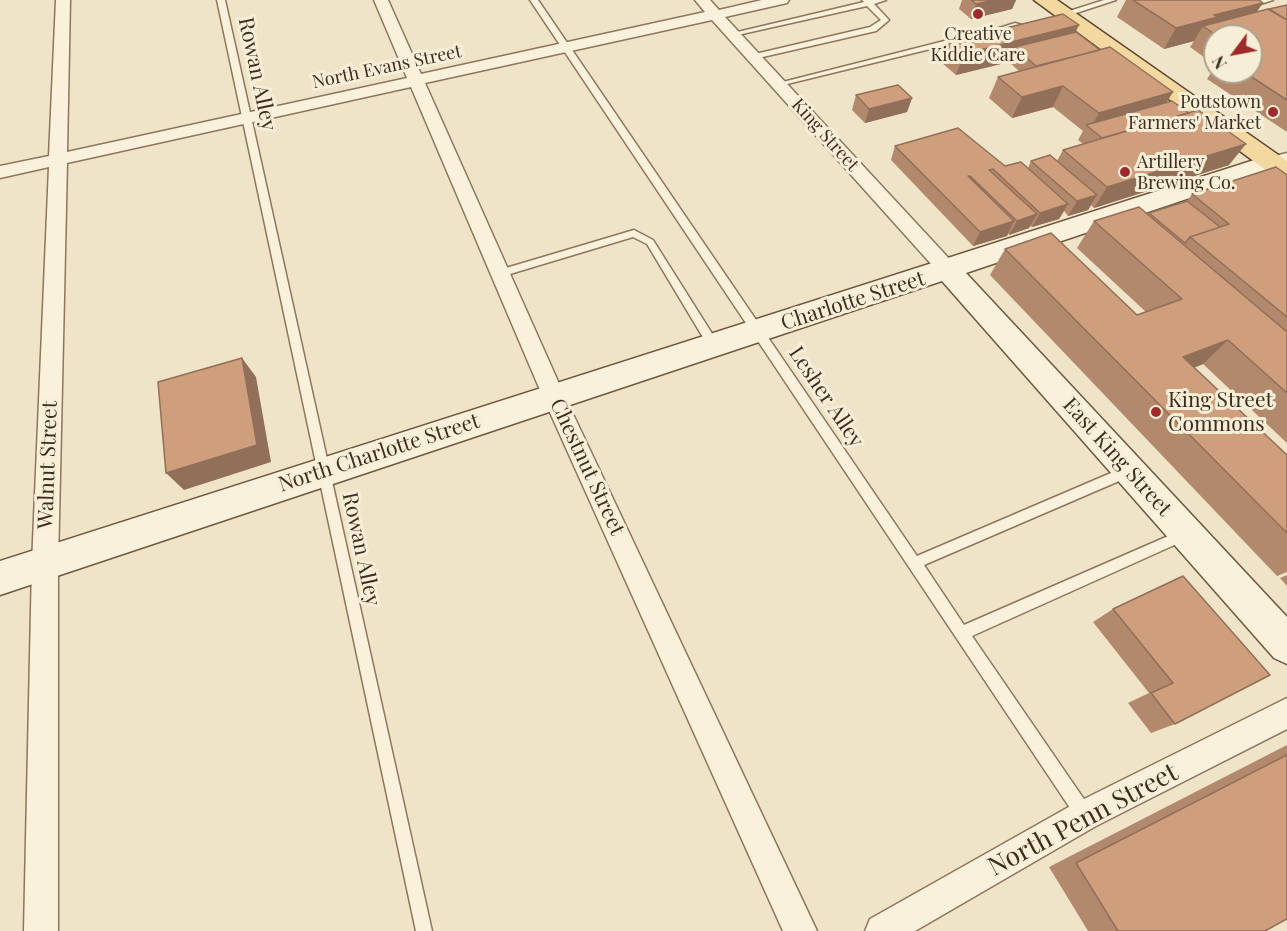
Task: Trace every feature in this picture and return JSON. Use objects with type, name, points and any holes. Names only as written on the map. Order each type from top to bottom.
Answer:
[{"type":"main road","points":[[1044,0],[1282,164]]},
{"type":"main road","points":[[948,270],[1119,219],[1282,164]]},
{"type":"main road","name":"Charlotte Street","points":[[758,332],[948,270]]},
{"type":"main road","name":"East King Street","points":[[948,270],[1287,645]]},
{"type":"main road","name":"North Charlotte Street","points":[[0,578],[758,332]]},
{"type":"street","name":"Walnut Street","points":[[41,931],[45,564],[56,160],[63,0]]},
{"type":"street","name":"Chestnut Street","points":[[381,0],[554,397],[800,931]]},
{"type":"street","name":"King Street","points":[[702,0],[948,270]]},
{"type":"street","name":"North Evans Street","points":[[0,172],[782,0]]},
{"type":"street","name":"North Penn Street","points":[[882,931],[1085,815],[1287,713]]},
{"type":"lane","name":"Rowan Alley","points":[[221,0],[424,931]]},
{"type":"lane","name":"Lesher Alley","points":[[534,0],[1085,815]]},
{"type":"lane","points":[[733,34],[867,1],[882,0]]},
{"type":"lane","points":[[1064,14],[1112,0]]},
{"type":"lane","points":[[1251,4],[1269,0]]},
{"type":"lane","points":[[754,57],[873,29],[885,20],[867,1]]},
{"type":"lane","points":[[778,84],[1018,25]]},
{"type":"lane","points":[[500,273],[634,233],[650,242],[714,346]]},
{"type":"lane","points":[[915,563],[1130,471]]},
{"type":"lane","points":[[962,633],[1187,534]]},
{"type":"building","points":[[971,0],[995,0],[976,4]]},
{"type":"building","points":[[1133,0],[1259,0],[1263,3],[1214,15],[1218,17],[1176,28]]},
{"type":"building","points":[[1287,5],[1287,20],[1269,9]]},
{"type":"building","points":[[1268,9],[1287,20],[1287,100],[1262,84],[1263,24],[1211,24]]},
{"type":"building","points":[[1063,14],[1079,25],[964,54],[949,42]]},
{"type":"building","points":[[1076,32],[1100,50],[1036,66],[1015,47]]},
{"type":"building","points":[[1110,47],[1173,92],[1099,113],[1063,86],[1022,97],[998,77]]},
{"type":"building","points":[[898,85],[912,98],[869,109],[856,95]]},
{"type":"building","points":[[1172,101],[1189,113],[1102,138],[1086,125]]},
{"type":"building","points":[[1198,110],[1246,144],[1107,187],[1063,150]]},
{"type":"building","points":[[958,128],[1005,166],[1021,162],[1068,204],[1040,213],[993,169],[989,170],[1037,214],[1017,221],[968,176],[1014,221],[980,232],[895,146]]},
{"type":"building","points":[[1050,155],[1097,195],[1077,201],[1031,161]]},
{"type":"building","points":[[1276,167],[1287,175],[1287,317],[1190,237],[1229,224],[1192,194]]},
{"type":"building","points":[[1187,201],[1220,227],[1190,237],[1185,243],[1149,213]]},
{"type":"building","points":[[1139,207],[1287,332],[1287,393],[1228,340],[1183,357],[1287,455],[1287,533],[1005,249],[1051,233],[1137,315],[1182,299],[1094,221]]},
{"type":"building","points":[[242,358],[257,445],[166,473],[158,382]]},
{"type":"building","points":[[1183,576],[1270,675],[1175,724],[1151,693],[1173,683],[1113,609]]},
{"type":"building","points":[[1287,755],[1287,919],[1265,931],[1118,931],[1076,863]]},
{"type":"place","name":"Creative Kiddie Care","points":[[978,14]]},
{"type":"place","name":"Pottstown Farmers' Market","points":[[1273,112]]},
{"type":"place","name":"Artillery Brewing Co.","points":[[1125,172]]},
{"type":"place","name":"King Street Commons","points":[[1156,412]]}]
